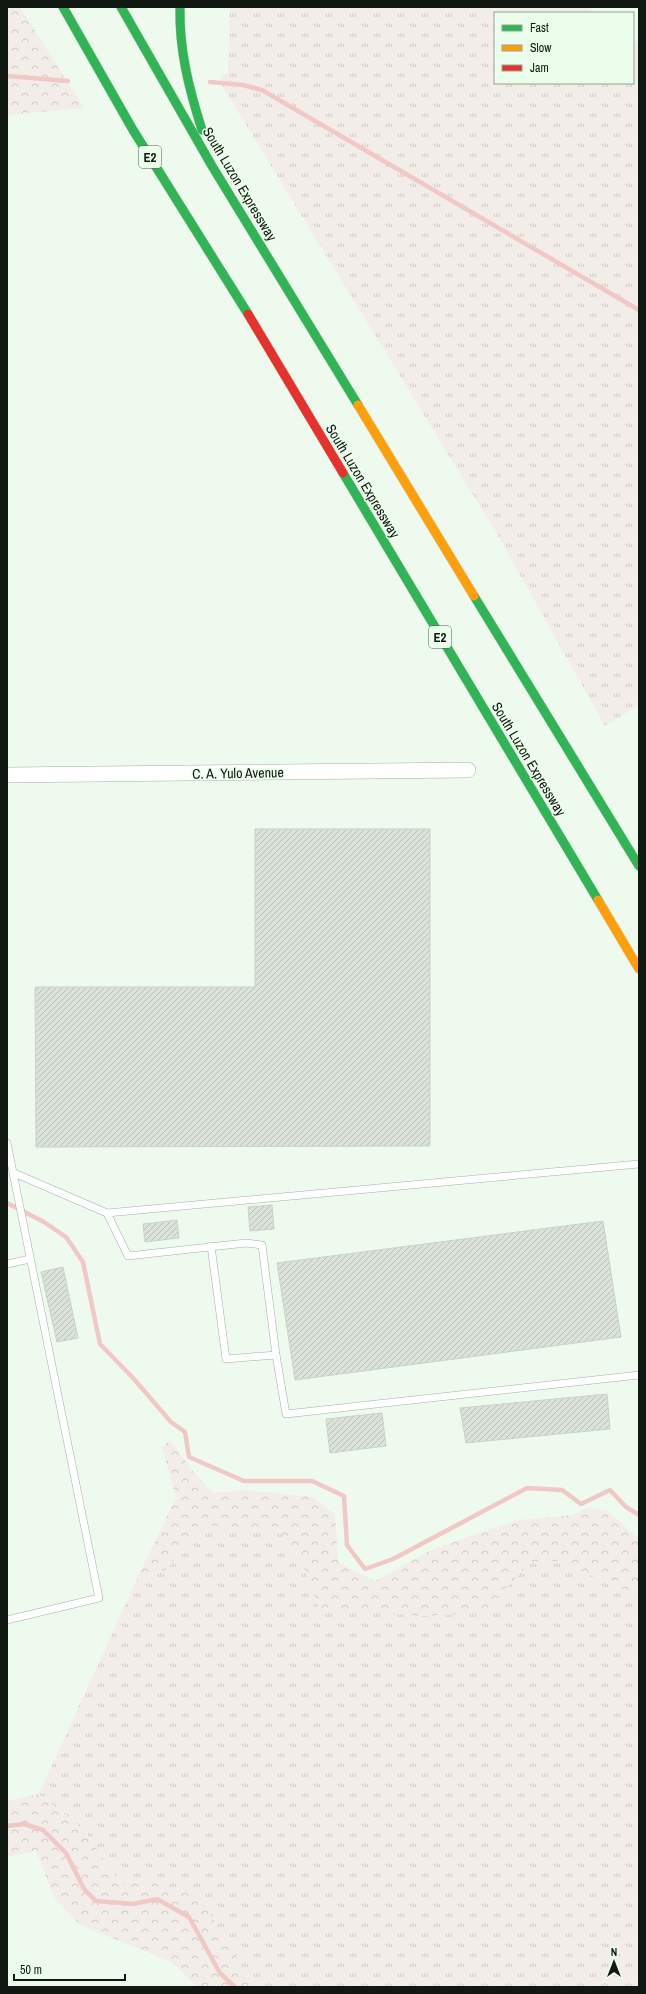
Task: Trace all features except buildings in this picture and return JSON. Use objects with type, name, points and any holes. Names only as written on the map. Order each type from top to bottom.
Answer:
[{"type":"highway","name":"South Luzon Expressway","points":[[63,7],[134,130],[242,304],[639,969]]},
{"type":"highway","name":"South Luzon Expressway","points":[[121,7],[212,166],[639,866]]},
{"type":"highway","points":[[180,7],[179,28],[182,62],[212,166]]},
{"type":"street","name":"C. A. Yulo Avenue","points":[[7,775],[468,770]]},
{"type":"lane","points":[[7,1143],[99,1598],[7,1620]]},
{"type":"lane","points":[[14,1173],[107,1213],[639,1164]]},
{"type":"lane","points":[[107,1213],[128,1256],[246,1243],[262,1245],[276,1355],[286,1414],[639,1375]]},
{"type":"lane","points":[[211,1246],[226,1360],[276,1355]]},
{"type":"lane","points":[[7,1264],[30,1259]]},
{"type":"green space","points":[[7,7],[20,7],[84,108],[7,115]]},
{"type":"green space","points":[[230,7],[587,7],[594,12],[494,12],[494,84],[634,84],[634,40],[639,43],[639,705],[605,726],[497,534],[224,89],[220,77],[228,73]]},
{"type":"green space","points":[[170,1440],[195,1474],[214,1493],[244,1490],[312,1497],[335,1514],[338,1562],[375,1581],[429,1551],[519,1520],[573,1515],[586,1508],[608,1511],[639,1539],[639,1596],[558,1561],[531,1562],[503,1591],[487,1613],[422,1616],[319,1608],[304,1569],[279,1531],[201,1525],[167,1569],[136,1581],[176,1498],[162,1447]]},
{"type":"green space","points":[[201,1525],[279,1531],[304,1569],[319,1608],[487,1613],[503,1591],[531,1562],[558,1561],[639,1596],[639,1987],[260,1987],[148,1878],[121,1885],[84,1830],[39,1794],[136,1581],[167,1569]]},
{"type":"green space","points":[[39,1794],[84,1830],[121,1885],[148,1878],[201,1899],[247,1975],[260,1987],[197,1987],[172,1962],[80,1925],[54,1897],[36,1851],[7,1857],[7,1801]]},
{"type":"waterway","points":[[7,76],[68,81]]},
{"type":"waterway","points":[[210,82],[243,85],[262,90],[639,310]]},
{"type":"waterway","points":[[7,1203],[44,1222],[66,1237],[83,1262],[100,1344],[134,1379],[171,1422],[185,1432],[189,1457],[244,1481],[312,1481],[344,1496],[347,1545],[365,1569],[393,1559],[527,1488],[562,1490],[581,1504],[610,1490],[626,1507],[639,1515]]},
{"type":"waterway","points":[[7,1826],[24,1824],[43,1830],[66,1853],[84,1889],[96,1901],[133,1904],[157,1899],[189,1917],[220,1973],[235,1987]]},
{"type":"traffic: fast","points":[[63,7],[133,130],[248,314]]},
{"type":"traffic: fast","points":[[121,7],[212,166],[358,405]]},
{"type":"traffic: fast","points":[[180,7],[183,54],[193,100],[202,130]]},
{"type":"traffic: fast","points":[[343,473],[598,900]]},
{"type":"traffic: fast","points":[[474,596],[639,866]]},
{"type":"traffic: slow","points":[[358,405],[474,596]]},
{"type":"traffic: slow","points":[[598,900],[639,969]]},
{"type":"traffic: jam","points":[[248,314],[343,473]]}]
